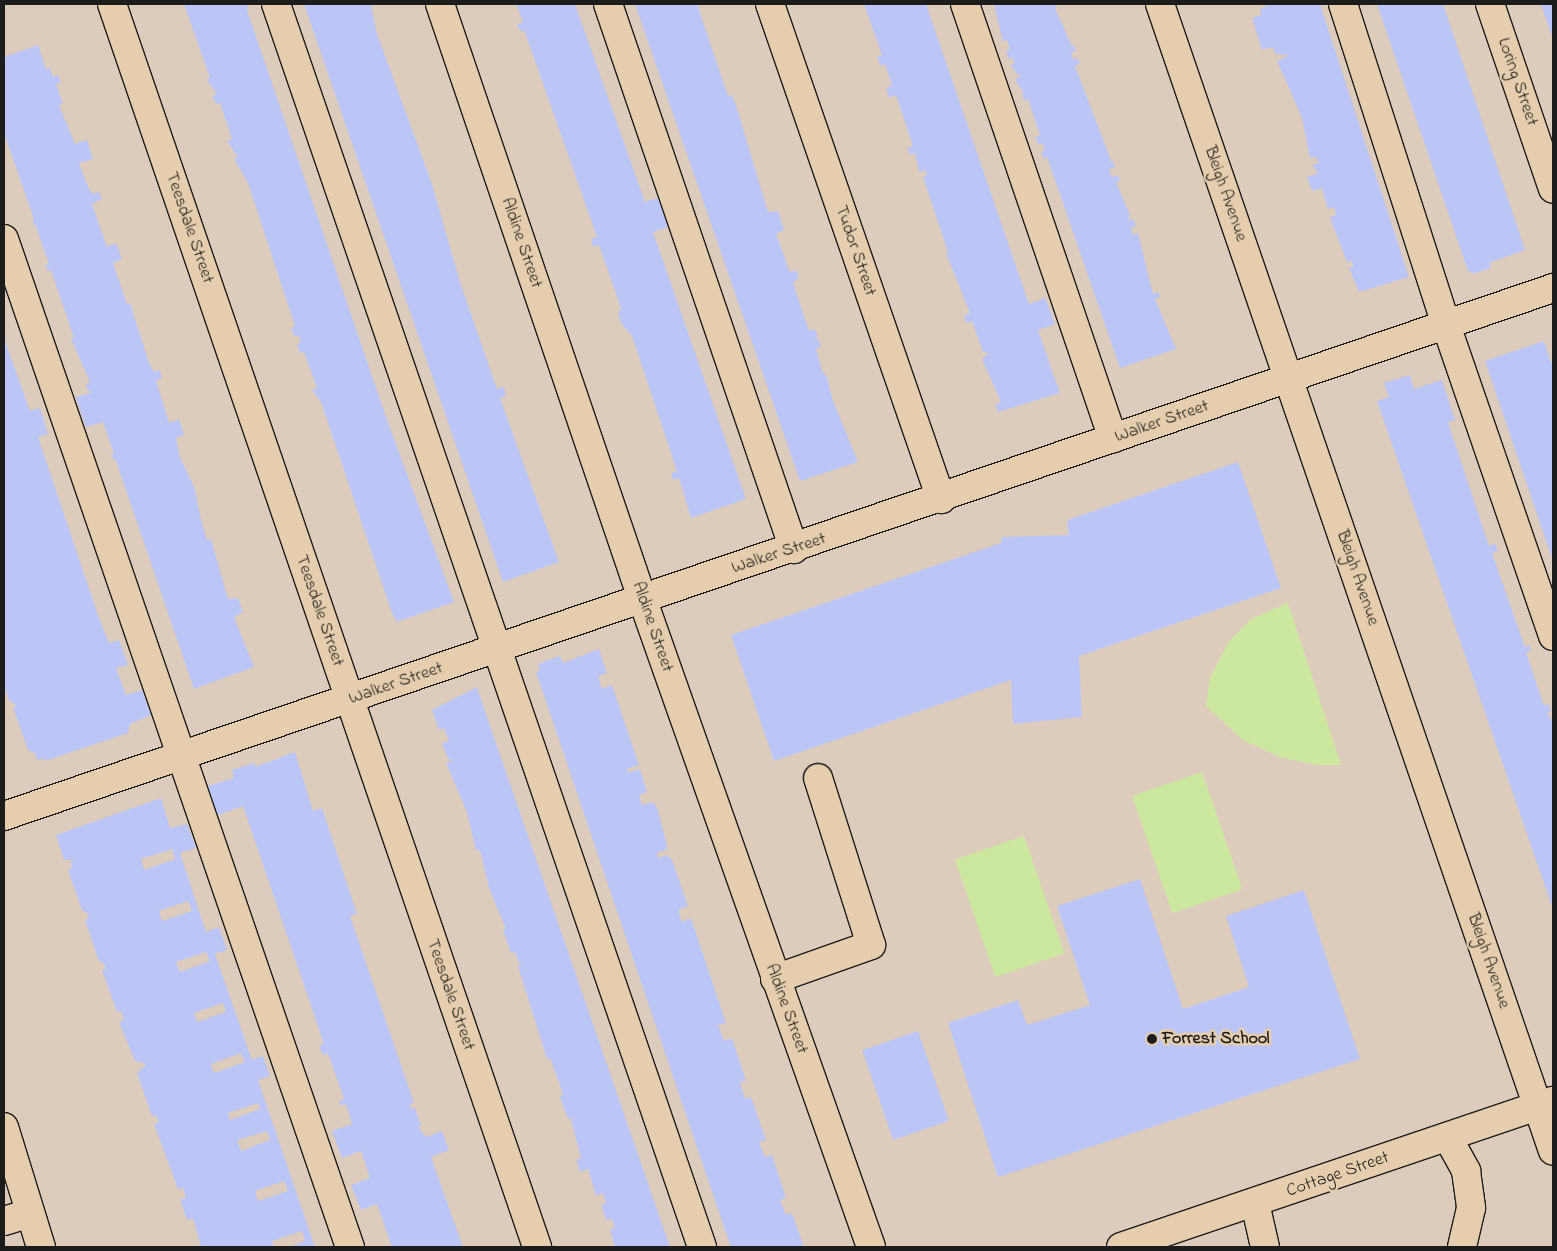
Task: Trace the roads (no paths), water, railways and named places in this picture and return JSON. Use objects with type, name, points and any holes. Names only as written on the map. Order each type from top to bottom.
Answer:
[{"type":"street","name":"Teesdale Street","points":[[112,4],[537,1247]]},
{"type":"street","points":[[276,4],[702,1247]]},
{"type":"street","name":"Aldine Street","points":[[440,4],[642,598],[871,1247]]},
{"type":"street","points":[[608,4],[794,549]]},
{"type":"street","name":"Tudor Street","points":[[770,4],[940,499]]},
{"type":"street","points":[[965,4],[1113,439]]},
{"type":"street","name":"Bleigh Avenue","points":[[1160,4],[1288,378],[1546,1104],[1553,1152]]},
{"type":"street","points":[[1343,4],[1446,324],[1553,636]]},
{"type":"street","name":"Loring Street","points":[[1490,4],[1553,189]]},
{"type":"street","points":[[4,239],[350,1247]]},
{"type":"street","name":"Walker Street","points":[[4,816],[181,758],[497,650],[642,598],[794,549],[1553,288]]},
{"type":"street","points":[[775,979],[871,945],[818,778]]},
{"type":"street","name":"Cottage Street","points":[[1121,1247],[1180,1239],[1255,1203],[1546,1104]]},
{"type":"street","points":[[4,1127],[41,1247]]},
{"type":"street","points":[[1448,1138],[1466,1171],[1471,1208],[1462,1247]]},
{"type":"street","points":[[1255,1203],[1265,1247]]},
{"type":"street","points":[[4,1221],[30,1213]]},
{"type":"place","name":"Forrest School","points":[[1152,1039]]}]
